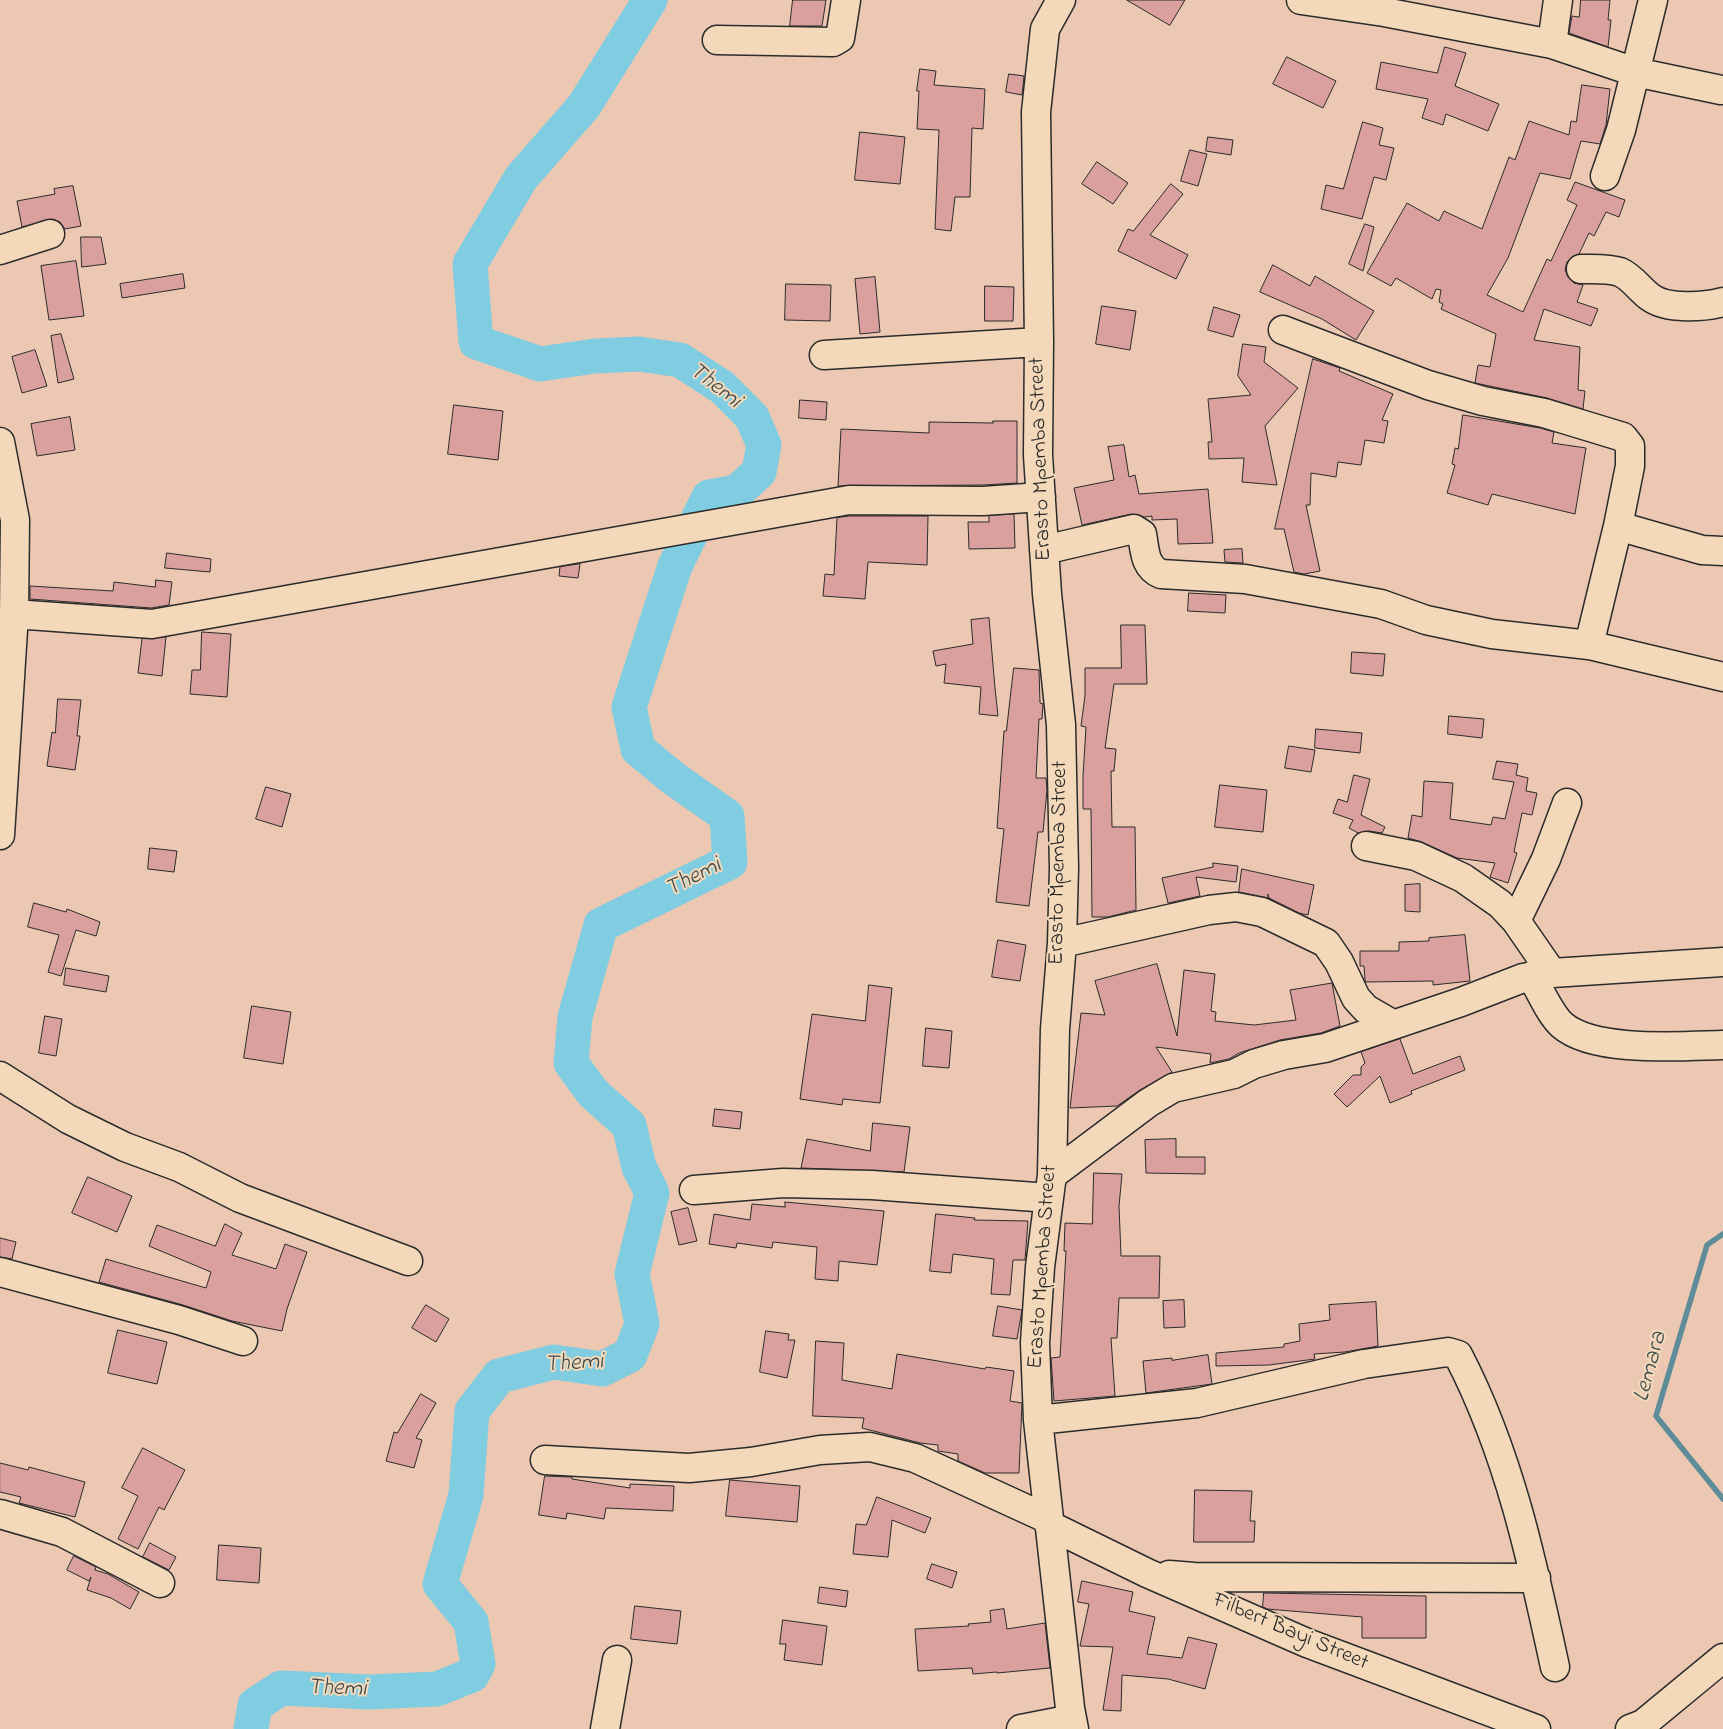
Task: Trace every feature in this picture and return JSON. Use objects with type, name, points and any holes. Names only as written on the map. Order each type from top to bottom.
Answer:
[{"type":"street","points":[[717,40],[834,42],[840,38],[846,0]]},
{"type":"street","name":"Erasto Mpemba Street","points":[[1061,0],[1045,29],[1036,112],[1040,342],[1038,455],[1044,550],[1061,725],[1064,868],[1062,943],[1055,1029],[1051,1186],[1040,1267],[1035,1343],[1038,1420],[1073,1724]]},
{"type":"street","points":[[1301,0],[1455,24],[1552,44],[1635,72],[1721,90]]},
{"type":"street","points":[[1552,44],[1558,0]]},
{"type":"street","points":[[1605,176],[1621,130],[1653,0]]},
{"type":"street","points":[[0,250],[50,234]]},
{"type":"street","points":[[1581,269],[1618,271],[1626,275],[1649,297],[1663,302],[1699,307],[1723,302]]},
{"type":"street","points":[[1283,330],[1428,385],[1483,401],[1544,413],[1623,437],[1630,446],[1630,466],[1618,526],[1588,645]]},
{"type":"street","points":[[824,355],[1040,342]]},
{"type":"street","points":[[0,442],[15,520],[14,614],[2,773],[0,835]]},
{"type":"street","points":[[14,614],[152,624],[849,500],[983,501],[1041,497]]},
{"type":"street","points":[[1618,526],[1702,550],[1723,551]]},
{"type":"street","points":[[1044,550],[1134,529],[1142,534],[1147,562],[1152,570],[1161,574],[1245,579],[1381,604],[1426,620],[1492,634],[1588,645],[1723,677]]},
{"type":"street","points":[[1516,921],[1546,859],[1566,803]]},
{"type":"street","points":[[1366,846],[1416,856],[1463,878],[1500,904],[1516,921],[1561,1023],[1575,1034],[1596,1041],[1653,1045],[1723,1045]]},
{"type":"street","points":[[1062,943],[1209,910],[1236,907],[1262,912],[1326,943],[1339,962],[1356,998],[1366,1009],[1392,1024]]},
{"type":"street","points":[[694,1190],[783,1183],[1051,1186],[1148,1103],[1173,1088],[1234,1074],[1254,1064],[1284,1055],[1325,1048],[1541,975],[1723,962]]},
{"type":"street","points":[[0,1076],[68,1119],[124,1148],[179,1167],[240,1198],[408,1261]]},
{"type":"street","points":[[0,1272],[180,1320],[243,1340]]},
{"type":"street","points":[[1038,1420],[1197,1403],[1364,1364],[1448,1352],[1458,1355],[1505,1466],[1526,1534],[1555,1666]]},
{"type":"street","name":"Filbert Bayi Street","points":[[545,1460],[689,1468],[751,1462],[820,1450],[870,1447],[916,1458],[1147,1572],[1308,1643],[1536,1729]]},
{"type":"street","points":[[0,1514],[62,1532],[160,1583]]},
{"type":"street","points":[[1147,1572],[1194,1577],[1536,1578]]},
{"type":"street","points":[[1630,1729],[1643,1724],[1723,1658]]},
{"type":"street","points":[[605,1729],[618,1660]]},
{"type":"street","points":[[1021,1729],[1073,1724]]},
{"type":"building","points":[[793,0],[826,0],[822,26],[790,26]]},
{"type":"building","points":[[1127,0],[1185,0],[1170,25]]},
{"type":"building","points":[[1581,0],[1610,0],[1608,20],[1611,20],[1608,47],[1569,33],[1572,16],[1579,17]]},
{"type":"building","points":[[1445,47],[1466,53],[1455,86],[1499,104],[1488,131],[1446,114],[1443,125],[1422,118],[1428,99],[1376,89],[1381,62],[1437,73]]},
{"type":"building","points":[[1287,57],[1336,81],[1323,108],[1273,84]]},
{"type":"building","points":[[920,69],[936,71],[934,85],[985,89],[983,129],[972,128],[970,197],[955,197],[951,231],[935,229],[939,130],[917,129],[919,91],[917,91]]},
{"type":"building","points":[[1009,74],[1024,76],[1022,95],[1006,92]]},
{"type":"building","points":[[1582,85],[1610,89],[1606,125],[1600,144],[1581,141],[1570,179],[1540,173],[1508,258],[1487,295],[1523,312],[1547,259],[1551,261],[1577,205],[1567,200],[1575,182],[1625,200],[1619,217],[1606,212],[1594,236],[1589,233],[1579,254],[1573,256],[1567,262],[1565,270],[1568,277],[1574,283],[1583,285],[1577,302],[1598,309],[1591,326],[1544,309],[1534,340],[1580,347],[1578,390],[1585,391],[1583,409],[1547,398],[1475,383],[1478,365],[1490,367],[1496,334],[1441,309],[1443,304],[1439,302],[1441,290],[1436,289],[1432,299],[1396,278],[1391,286],[1367,273],[1407,203],[1439,221],[1444,211],[1482,229],[1509,157],[1515,160],[1529,121],[1569,135],[1571,121],[1576,122]]},
{"type":"building","points":[[1363,122],[1383,128],[1379,145],[1394,148],[1386,180],[1374,177],[1362,219],[1321,209],[1326,185],[1343,189]]},
{"type":"building","points":[[860,132],[905,137],[900,184],[855,180]]},
{"type":"building","points":[[1208,137],[1233,140],[1231,155],[1206,151]]},
{"type":"building","points":[[1190,150],[1207,154],[1198,186],[1181,181]]},
{"type":"building","points":[[1097,162],[1128,183],[1113,204],[1082,184]]},
{"type":"building","points":[[1171,184],[1183,194],[1150,235],[1188,255],[1176,279],[1118,251],[1128,229],[1133,231]]},
{"type":"building","points":[[73,186],[81,226],[65,229],[60,222],[53,219],[22,227],[17,201],[55,194],[54,189]]},
{"type":"building","points":[[1365,224],[1374,227],[1363,271],[1349,264]]},
{"type":"building","points":[[81,237],[101,237],[106,264],[82,267]]},
{"type":"building","points":[[76,261],[84,316],[49,320],[41,266]]},
{"type":"building","points":[[1273,265],[1310,286],[1315,276],[1374,311],[1356,340],[1322,319],[1260,292]]},
{"type":"building","points":[[183,274],[185,288],[122,298],[120,284]]},
{"type":"building","points":[[875,277],[880,332],[860,334],[855,279]]},
{"type":"building","points":[[786,284],[831,285],[830,321],[785,320]]},
{"type":"building","points":[[985,286],[1014,287],[1013,321],[985,321]]},
{"type":"building","points":[[1102,306],[1136,311],[1130,350],[1096,344]]},
{"type":"building","points":[[1214,307],[1240,315],[1233,337],[1208,330]]},
{"type":"building","points":[[61,334],[74,379],[58,383],[51,336]]},
{"type":"building","points":[[1243,344],[1266,347],[1264,362],[1298,388],[1265,426],[1277,485],[1242,482],[1244,458],[1209,459],[1208,442],[1212,442],[1208,399],[1251,395],[1238,376]]},
{"type":"building","points":[[35,350],[47,386],[22,393],[12,357]]},
{"type":"building","points":[[1313,359],[1340,368],[1339,371],[1393,394],[1382,420],[1388,421],[1384,443],[1365,440],[1361,465],[1338,462],[1336,477],[1311,473],[1310,505],[1306,505],[1320,571],[1304,574],[1294,572],[1284,529],[1275,529]]},
{"type":"building","points":[[800,400],[827,402],[826,420],[799,418]]},
{"type":"building","points":[[454,405],[503,411],[498,460],[448,454]]},
{"type":"building","points":[[1463,415],[1540,428],[1554,432],[1552,443],[1586,448],[1575,514],[1492,494],[1488,505],[1447,493],[1455,465],[1452,464],[1455,448],[1458,449]]},
{"type":"building","points":[[70,417],[75,450],[37,456],[31,424]]},
{"type":"building","points":[[993,421],[1017,421],[1017,483],[838,486],[841,429],[929,433],[929,422],[993,423]]},
{"type":"building","points":[[1124,445],[1129,477],[1135,475],[1139,494],[1208,489],[1213,543],[1178,544],[1177,519],[1152,520],[1152,516],[1145,517],[1131,514],[1082,525],[1074,488],[1114,480],[1108,447]]},
{"type":"building","points":[[1014,514],[1015,548],[969,549],[968,522],[989,522],[989,516]]},
{"type":"building","points":[[850,516],[928,516],[927,565],[868,562],[865,599],[823,596],[825,574],[834,575],[837,518]]},
{"type":"building","points":[[1242,549],[1243,563],[1225,562],[1224,550]]},
{"type":"building","points":[[167,553],[211,559],[210,572],[165,568]]},
{"type":"building","points":[[580,564],[578,578],[559,576],[560,567]]},
{"type":"building","points":[[156,580],[172,582],[169,605],[151,608],[30,599],[30,586],[113,591],[114,582],[155,587]]},
{"type":"building","points":[[1189,593],[1226,595],[1225,613],[1188,611]]},
{"type":"building","points":[[989,618],[998,716],[979,714],[981,687],[944,683],[946,664],[936,666],[933,651],[973,644],[971,620]]},
{"type":"building","points":[[1121,625],[1145,625],[1147,684],[1114,684],[1105,748],[1116,749],[1114,771],[1111,771],[1112,827],[1135,827],[1136,910],[1108,917],[1092,917],[1091,809],[1083,809],[1086,727],[1081,726],[1085,696],[1085,668],[1121,668]]},
{"type":"building","points":[[202,632],[231,634],[227,697],[190,694],[192,670],[200,670]]},
{"type":"building","points":[[166,637],[162,676],[138,673],[142,639]]},
{"type":"building","points":[[1352,652],[1385,654],[1383,676],[1351,673]]},
{"type":"building","points":[[1014,668],[1039,670],[1040,703],[1043,704],[1042,719],[1039,719],[1036,778],[1046,778],[1047,790],[1043,832],[1038,832],[1029,906],[996,902],[1004,829],[997,828],[1004,731],[1006,731]]},
{"type":"building","points":[[58,699],[81,700],[77,736],[80,736],[75,770],[47,766],[52,732],[55,733]]},
{"type":"building","points":[[1449,716],[1484,719],[1482,738],[1448,734]]},
{"type":"building","points":[[1316,729],[1362,733],[1360,753],[1315,748]]},
{"type":"building","points":[[1289,746],[1315,750],[1311,772],[1285,768]]},
{"type":"building","points":[[1497,761],[1518,764],[1516,775],[1528,778],[1526,791],[1537,793],[1532,815],[1522,813],[1514,852],[1517,853],[1508,883],[1490,877],[1495,863],[1457,858],[1422,842],[1408,838],[1412,815],[1422,817],[1424,781],[1453,783],[1450,819],[1491,825],[1493,817],[1505,819],[1514,782],[1493,779]]},
{"type":"building","points":[[1354,775],[1370,779],[1361,815],[1385,827],[1382,833],[1369,831],[1358,833],[1349,828],[1353,820],[1333,813],[1338,799],[1347,802]]},
{"type":"building","points":[[1220,785],[1267,790],[1263,832],[1215,827]]},
{"type":"building","points":[[266,787],[291,794],[282,827],[256,819]]},
{"type":"building","points":[[150,848],[177,851],[174,872],[148,869]]},
{"type":"building","points":[[1213,863],[1238,866],[1236,882],[1196,877],[1200,896],[1168,903],[1162,878],[1213,867]]},
{"type":"building","points":[[1242,869],[1314,885],[1308,915],[1299,913],[1269,898],[1268,894],[1268,898],[1239,892]]},
{"type":"building","points":[[1420,884],[1420,912],[1405,911],[1405,885]]},
{"type":"building","points":[[34,903],[66,912],[67,909],[100,922],[96,936],[76,930],[61,976],[48,972],[59,935],[28,927]]},
{"type":"building","points":[[1465,935],[1470,981],[1433,985],[1433,981],[1366,982],[1365,980],[1364,966],[1360,966],[1360,951],[1399,951],[1399,942],[1429,941],[1429,938]]},
{"type":"building","points":[[998,940],[1026,945],[1020,981],[992,977]]},
{"type":"building","points":[[1157,964],[1177,1036],[1184,970],[1215,974],[1211,1011],[1216,1012],[1215,1021],[1254,1025],[1296,1020],[1290,990],[1332,983],[1340,1026],[1321,1033],[1280,1040],[1239,1053],[1229,1059],[1210,1063],[1211,1054],[1156,1047],[1172,1072],[1140,1090],[1117,1106],[1070,1108],[1081,1013],[1105,1015],[1095,981]]},
{"type":"building","points":[[66,968],[109,976],[106,992],[64,985]]},
{"type":"building","points":[[869,985],[892,988],[880,1103],[843,1099],[842,1105],[800,1099],[812,1014],[865,1021]]},
{"type":"building","points":[[252,1006],[291,1012],[283,1064],[244,1058]]},
{"type":"building","points":[[45,1016],[62,1019],[56,1056],[39,1053]]},
{"type":"building","points":[[926,1028],[952,1031],[949,1068],[923,1066]]},
{"type":"building","points":[[1400,1039],[1413,1074],[1460,1056],[1465,1070],[1411,1091],[1412,1094],[1390,1103],[1380,1076],[1347,1107],[1334,1094],[1353,1075],[1361,1075],[1361,1067],[1365,1063],[1361,1052]]},
{"type":"building","points":[[715,1109],[742,1112],[740,1129],[713,1126]]},
{"type":"building","points":[[873,1123],[910,1127],[904,1172],[801,1168],[807,1139],[870,1151]]},
{"type":"building","points":[[1176,1139],[1176,1157],[1205,1157],[1205,1174],[1146,1173],[1145,1140]]},
{"type":"building","points":[[1094,1173],[1122,1174],[1119,1206],[1121,1256],[1160,1256],[1159,1298],[1119,1298],[1117,1338],[1111,1338],[1115,1396],[1054,1401],[1051,1358],[1060,1357],[1066,1251],[1064,1251],[1065,1223],[1092,1224]]},
{"type":"building","points":[[88,1177],[132,1196],[117,1232],[72,1213]]},
{"type":"building","points":[[785,1202],[884,1211],[877,1265],[839,1261],[838,1281],[815,1279],[817,1247],[773,1242],[772,1248],[737,1243],[736,1248],[709,1244],[714,1214],[750,1220],[752,1204],[785,1207]]},
{"type":"building","points":[[688,1208],[697,1241],[679,1245],[671,1212]]},
{"type":"building","points":[[936,1214],[975,1218],[974,1220],[1028,1221],[1025,1260],[1013,1260],[1010,1295],[991,1294],[994,1259],[953,1254],[951,1273],[930,1271]]},
{"type":"building","points":[[225,1224],[242,1233],[232,1255],[276,1269],[285,1244],[307,1252],[287,1309],[282,1331],[232,1321],[183,1305],[99,1282],[106,1259],[206,1288],[211,1272],[149,1246],[157,1225],[215,1246]]},
{"type":"building","points":[[0,1238],[16,1242],[12,1259],[0,1257]]},
{"type":"building","points":[[1184,1300],[1185,1327],[1164,1328],[1163,1301]]},
{"type":"building","points":[[1376,1302],[1378,1346],[1345,1352],[1314,1354],[1315,1359],[1269,1365],[1216,1366],[1216,1353],[1284,1347],[1284,1344],[1300,1341],[1299,1324],[1330,1320],[1329,1305]]},
{"type":"building","points":[[426,1305],[449,1319],[436,1342],[412,1328]]},
{"type":"building","points":[[998,1306],[1022,1310],[1017,1339],[993,1336]]},
{"type":"building","points":[[118,1330],[167,1342],[157,1384],[108,1373]]},
{"type":"building","points":[[766,1331],[789,1334],[788,1340],[795,1340],[787,1378],[760,1372]]},
{"type":"building","points":[[816,1341],[844,1343],[842,1380],[892,1389],[897,1354],[985,1369],[986,1367],[1014,1371],[1010,1401],[1022,1403],[1019,1473],[985,1473],[958,1461],[958,1454],[938,1451],[938,1445],[920,1443],[862,1428],[864,1418],[813,1416]]},
{"type":"building","points":[[1208,1355],[1212,1384],[1146,1393],[1143,1361],[1172,1358],[1172,1360]]},
{"type":"building","points":[[421,1394],[436,1403],[416,1438],[422,1440],[414,1468],[386,1461],[394,1432],[397,1433]]},
{"type":"building","points":[[143,1448],[185,1470],[164,1510],[159,1507],[138,1549],[118,1539],[138,1496],[122,1488]]},
{"type":"building","points":[[0,1463],[28,1470],[29,1467],[85,1482],[75,1517],[19,1503],[21,1497],[0,1492]]},
{"type":"building","points":[[545,1476],[572,1477],[572,1479],[630,1488],[630,1484],[674,1486],[673,1511],[606,1508],[604,1519],[567,1513],[566,1519],[539,1515]]},
{"type":"building","points":[[730,1480],[800,1486],[797,1522],[726,1516]]},
{"type":"building","points":[[1195,1490],[1252,1491],[1250,1521],[1255,1521],[1254,1542],[1194,1542]]},
{"type":"building","points":[[877,1497],[931,1518],[925,1533],[892,1520],[888,1557],[853,1554],[856,1524],[866,1525]]},
{"type":"building","points":[[150,1543],[176,1557],[169,1570],[143,1557]]},
{"type":"building","points":[[219,1545],[261,1548],[259,1583],[217,1580]]},
{"type":"building","points":[[74,1556],[96,1567],[95,1570],[108,1574],[139,1592],[130,1609],[111,1598],[87,1590],[91,1577],[89,1581],[67,1570]]},
{"type":"building","points":[[932,1564],[957,1572],[952,1588],[927,1579]]},
{"type":"building","points":[[1082,1581],[1133,1592],[1129,1611],[1155,1617],[1147,1654],[1182,1658],[1188,1637],[1217,1644],[1205,1689],[1168,1679],[1122,1675],[1121,1711],[1103,1710],[1113,1647],[1080,1646],[1089,1604],[1078,1602]]},
{"type":"building","points":[[820,1587],[848,1591],[846,1607],[818,1603]]},
{"type":"building","points":[[1264,1593],[1426,1596],[1426,1638],[1362,1638],[1362,1617],[1267,1609],[1263,1607]]},
{"type":"building","points":[[635,1606],[681,1611],[677,1644],[631,1639]]},
{"type":"building","points":[[1004,1609],[1007,1629],[1045,1623],[1050,1668],[973,1674],[972,1668],[918,1671],[915,1629],[969,1626],[968,1624],[991,1622],[990,1611]]},
{"type":"building","points":[[783,1620],[827,1626],[822,1665],[784,1660],[786,1644],[780,1644]]},
{"type":"waterway","name":"Themi","points":[[251,1729],[255,1705],[281,1688],[369,1692],[437,1689],[472,1675],[478,1664],[471,1622],[440,1584],[466,1495],[472,1411],[499,1376],[554,1362],[602,1369],[630,1355],[642,1324],[632,1274],[652,1193],[639,1167],[629,1125],[593,1093],[571,1063],[575,1017],[601,925],[730,862],[727,816],[673,778],[638,749],[629,707],[675,566],[709,497],[737,492],[759,472],[764,445],[752,417],[722,387],[680,360],[639,354],[595,356],[540,364],[476,342],[470,264],[521,178],[584,106],[650,0]]},
{"type":"waterway","name":"Lemara","points":[[1723,1234],[1707,1245],[1656,1416],[1723,1499]]}]
